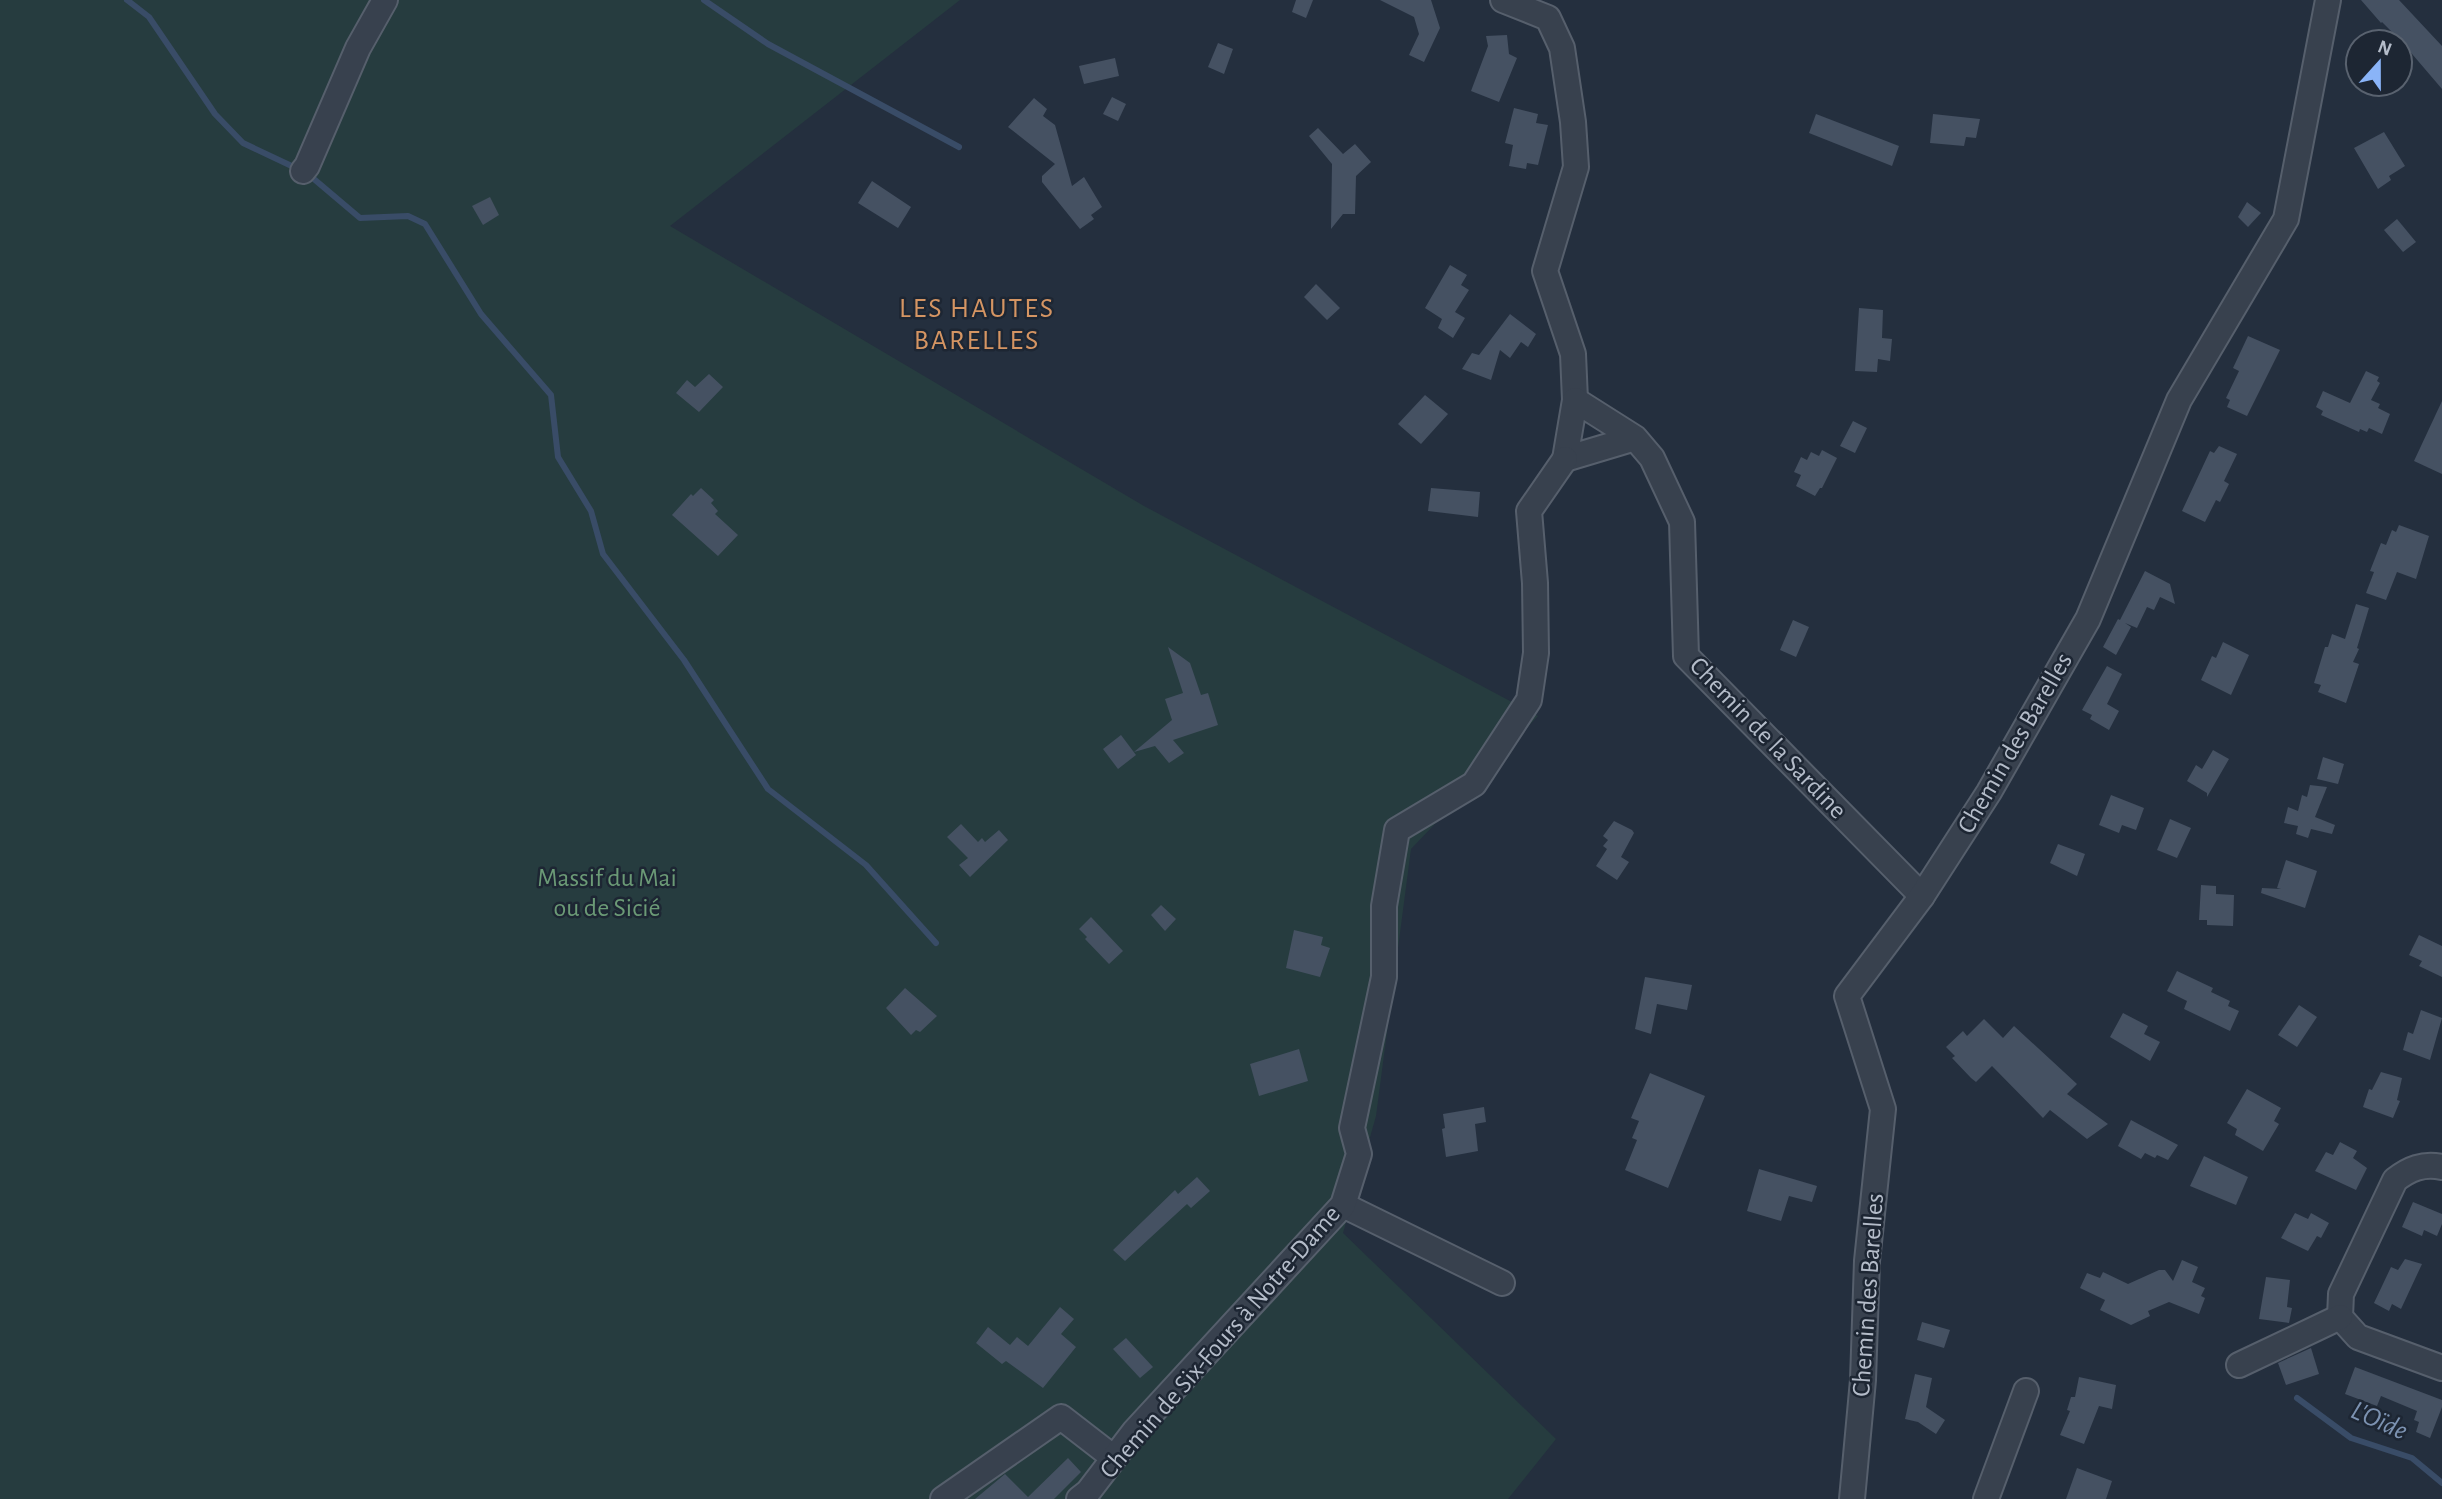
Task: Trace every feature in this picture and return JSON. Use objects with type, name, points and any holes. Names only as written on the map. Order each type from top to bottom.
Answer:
[{"type":"street","points":[[303,172],[358,48],[385,0]]},
{"type":"street","points":[[1503,0],[1548,18],[1562,48],[1573,121],[1576,167],[1545,271],[1573,354],[1575,400],[1565,459],[1635,438]]},
{"type":"street","name":"Chemin des Barelles","points":[[1852,1499],[1863,1380],[1867,1261],[1883,1109],[1847,996],[1922,896],[1989,792],[2088,619],[2179,400],[2286,219],[2328,0]]},
{"type":"street","points":[[1575,400],[1635,438]]},
{"type":"street","name":"Chemin de la Sardine","points":[[1635,438],[1652,458],[1682,522],[1686,656],[1922,896]]},
{"type":"street","name":"Chemin de Six-Fours à Notre-Dame","points":[[1079,1499],[1088,1492],[1134,1432],[1343,1205],[1359,1154],[1352,1128],[1384,977],[1384,906],[1397,830],[1474,784],[1529,700],[1536,653],[1535,583],[1529,511],[1565,459]]},
{"type":"street","points":[[2442,1167],[2410,1169],[2395,1180],[2341,1294],[2340,1317],[2358,1337],[2442,1368]]},
{"type":"street","points":[[1343,1205],[1502,1283]]},
{"type":"street","points":[[2239,1365],[2340,1317]]},
{"type":"street","points":[[1986,1499],[2026,1391]]},
{"type":"street","points":[[943,1499],[1061,1417],[1114,1458]]},
{"type":"green space","name":"Massif du Mai ou de Sicié","points":[[0,0],[960,0],[670,226],[1144,506],[1538,716],[1411,849],[1376,1116],[1343,1233],[1556,1439],[1508,1499],[0,1499]]},
{"type":"building","points":[[1296,0],[1313,0],[1306,18],[1292,12]]},
{"type":"building","points":[[1380,0],[1431,0],[1440,28],[1424,62],[1409,55],[1419,34],[1414,17]]},
{"type":"building","points":[[2361,0],[2399,0],[2442,46],[2442,89],[2414,56],[2414,28],[2388,28]]},
{"type":"building","points":[[1507,35],[1509,54],[1517,58],[1499,102],[1471,91],[1488,46],[1486,36]]},
{"type":"building","points":[[1218,43],[1233,49],[1224,74],[1208,67]]},
{"type":"building","points":[[1115,58],[1119,76],[1084,84],[1079,66]]},
{"type":"building","points":[[1112,97],[1126,104],[1118,121],[1103,114]]},
{"type":"building","points":[[1034,98],[1047,109],[1043,116],[1055,125],[1072,186],[1084,177],[1102,207],[1091,215],[1094,219],[1080,229],[1042,182],[1042,176],[1055,164],[1008,127]]},
{"type":"building","points":[[1514,108],[1538,114],[1536,123],[1548,125],[1538,165],[1527,163],[1526,169],[1509,166],[1513,145],[1505,143]]},
{"type":"building","points":[[1816,114],[1899,146],[1892,166],[1809,133]]},
{"type":"building","points":[[1933,114],[1980,119],[1976,138],[1966,137],[1964,146],[1930,143]]},
{"type":"building","points":[[1318,128],[1343,154],[1355,144],[1371,162],[1356,176],[1355,214],[1343,214],[1331,229],[1332,164],[1309,136]]},
{"type":"building","points":[[2384,132],[2405,166],[2389,176],[2391,180],[2378,189],[2354,148]]},
{"type":"building","points":[[872,181],[911,207],[898,228],[858,203]]},
{"type":"building","points":[[490,197],[499,215],[483,225],[472,206]]},
{"type":"building","points":[[2247,202],[2261,213],[2248,227],[2238,217]]},
{"type":"building","points":[[2397,219],[2416,242],[2403,252],[2384,230]]},
{"type":"building","points":[[1450,265],[1467,275],[1461,285],[1469,290],[1455,312],[1465,318],[1453,338],[1438,328],[1442,319],[1425,308]]},
{"type":"building","points":[[1316,284],[1340,308],[1327,320],[1304,297]]},
{"type":"building","points":[[1859,308],[1883,310],[1882,338],[1892,339],[1890,361],[1878,359],[1877,372],[1855,371]]},
{"type":"building","points":[[1510,314],[1536,334],[1528,347],[1521,342],[1510,358],[1500,350],[1491,380],[1462,369],[1472,353],[1479,355]]},
{"type":"building","points":[[2248,336],[2280,350],[2247,416],[2227,407],[2230,400],[2226,398],[2239,371],[2233,368]]},
{"type":"building","points":[[2366,371],[2379,377],[2377,381],[2380,383],[2371,400],[2380,404],[2378,408],[2390,414],[2382,434],[2369,428],[2367,432],[2360,429],[2359,432],[2321,415],[2323,411],[2316,407],[2323,391],[2350,403]]},
{"type":"building","points":[[709,374],[723,387],[699,412],[676,393],[687,380],[695,387]]},
{"type":"building","points":[[1425,395],[1448,414],[1421,444],[1398,424]]},
{"type":"building","points":[[2442,401],[2442,474],[2414,461]]},
{"type":"building","points":[[1853,421],[1867,428],[1855,453],[1840,446]]},
{"type":"building","points":[[2219,446],[2237,454],[2224,481],[2229,484],[2220,502],[2216,500],[2205,522],[2182,511],[2210,451],[2214,453]]},
{"type":"building","points":[[1822,450],[1837,458],[1815,496],[1796,486],[1801,475],[1794,472],[1801,457],[1807,460],[1811,452],[1819,456]]},
{"type":"building","points":[[701,488],[714,500],[711,503],[718,511],[715,514],[738,535],[718,556],[672,515],[691,494],[693,496]]},
{"type":"building","points":[[1431,488],[1480,492],[1478,517],[1428,511]]},
{"type":"building","points":[[2399,525],[2429,536],[2416,579],[2397,572],[2386,600],[2366,593],[2374,572],[2370,571],[2381,543],[2386,545],[2392,530],[2396,532]]},
{"type":"building","points":[[2145,571],[2170,584],[2175,604],[2160,597],[2154,610],[2147,607],[2137,628],[2125,623],[2131,627],[2116,655],[2103,647]]},
{"type":"building","points":[[2356,604],[2369,608],[2353,662],[2359,664],[2346,703],[2318,692],[2321,685],[2314,683],[2325,647],[2328,647],[2332,634],[2345,639]]},
{"type":"building","points":[[1793,620],[1809,627],[1796,657],[1780,650]]},
{"type":"building","points":[[2223,642],[2249,655],[2231,695],[2201,680],[2212,656],[2216,658]]},
{"type":"building","points":[[1168,647],[1190,663],[1201,695],[1208,693],[1218,725],[1173,740],[1184,753],[1169,763],[1155,746],[1134,752],[1172,720],[1165,699],[1183,693]]},
{"type":"building","points":[[2107,666],[2122,674],[2107,704],[2119,711],[2109,730],[2090,719],[2092,715],[2082,710]]},
{"type":"building","points":[[1121,735],[1136,755],[1118,769],[1103,749]]},
{"type":"building","points":[[2213,750],[2229,759],[2207,797],[2207,793],[2187,781],[2196,765],[2202,769]]},
{"type":"building","points":[[2323,757],[2344,764],[2338,784],[2317,779]]},
{"type":"building","points":[[2310,785],[2327,787],[2315,817],[2335,825],[2332,834],[2311,829],[2308,838],[2296,834],[2298,826],[2284,823],[2288,807],[2298,811],[2302,795],[2307,797]]},
{"type":"building","points":[[2111,795],[2144,808],[2136,830],[2122,825],[2119,833],[2099,825]]},
{"type":"building","points":[[2170,819],[2191,828],[2177,858],[2157,850]]},
{"type":"building","points":[[1614,821],[1634,833],[1621,857],[1629,862],[1617,880],[1596,866],[1607,849],[1603,846],[1608,840],[1603,836]]},
{"type":"building","points":[[961,824],[978,842],[982,838],[985,842],[999,830],[1008,840],[970,877],[959,865],[968,858],[947,837]]},
{"type":"building","points":[[2058,844],[2085,854],[2077,876],[2050,863]]},
{"type":"building","points":[[2286,860],[2317,871],[2305,908],[2261,893],[2262,888],[2281,889],[2277,888]]},
{"type":"building","points":[[2201,885],[2216,886],[2216,894],[2234,895],[2233,926],[2207,925],[2207,920],[2199,920]]},
{"type":"building","points":[[1161,905],[1176,919],[1165,931],[1151,915]]},
{"type":"building","points":[[1091,917],[1123,951],[1109,964],[1079,929]]},
{"type":"building","points":[[1294,930],[1323,937],[1321,945],[1330,948],[1320,977],[1286,968]]},
{"type":"building","points":[[2419,935],[2442,946],[2442,977],[2419,966],[2422,961],[2409,955]]},
{"type":"building","points":[[2177,971],[2213,988],[2211,992],[2230,1001],[2228,1006],[2239,1011],[2230,1031],[2184,1009],[2187,1001],[2167,991]]},
{"type":"building","points":[[1645,977],[1692,985],[1687,1010],[1657,1004],[1651,1034],[1635,1029]]},
{"type":"building","points":[[905,988],[937,1016],[920,1032],[916,1030],[911,1035],[886,1008]]},
{"type":"building","points":[[2299,1005],[2317,1017],[2297,1047],[2278,1035]]},
{"type":"building","points":[[2421,1010],[2442,1018],[2430,1060],[2403,1050],[2408,1032],[2413,1034]]},
{"type":"building","points":[[2123,1013],[2148,1026],[2144,1034],[2160,1042],[2150,1061],[2110,1037]]},
{"type":"building","points":[[1984,1019],[2003,1038],[2014,1026],[2077,1084],[2067,1094],[2108,1124],[2087,1139],[2050,1110],[2043,1118],[1992,1066],[1976,1082],[1971,1078],[1952,1058],[1955,1056],[1946,1047],[1963,1031],[1967,1036]]},
{"type":"building","points":[[1299,1049],[1308,1081],[1259,1096],[1250,1064]]},
{"type":"building","points":[[2381,1072],[2402,1078],[2397,1100],[2400,1101],[2393,1118],[2363,1107],[2369,1089],[2372,1090]]},
{"type":"building","points":[[1650,1073],[1705,1096],[1668,1188],[1625,1170],[1637,1140],[1632,1138],[1639,1121],[1631,1118]]},
{"type":"building","points":[[2247,1089],[2281,1108],[2274,1121],[2279,1124],[2263,1151],[2235,1135],[2237,1129],[2227,1123]]},
{"type":"building","points":[[1484,1107],[1486,1122],[1475,1124],[1478,1151],[1446,1157],[1443,1114]]},
{"type":"building","points":[[2131,1120],[2178,1145],[2168,1160],[2145,1153],[2141,1159],[2118,1146]]},
{"type":"building","points":[[2340,1142],[2357,1151],[2353,1158],[2367,1168],[2356,1190],[2315,1171],[2326,1152],[2333,1155]]},
{"type":"building","points":[[2204,1156],[2248,1177],[2236,1205],[2190,1186]]},
{"type":"building","points":[[1759,1169],[1817,1186],[1812,1202],[1789,1196],[1781,1221],[1747,1211]]},
{"type":"building","points":[[1197,1177],[1210,1191],[1191,1208],[1187,1204],[1125,1261],[1113,1250],[1175,1190],[1178,1194]]},
{"type":"building","points":[[2413,1202],[2442,1214],[2442,1224],[2437,1236],[2424,1230],[2422,1236],[2402,1227]]},
{"type":"building","points":[[2295,1213],[2308,1219],[2311,1213],[2329,1223],[2321,1238],[2317,1236],[2308,1251],[2281,1238]]},
{"type":"building","points":[[2405,1259],[2422,1264],[2401,1309],[2392,1304],[2389,1311],[2374,1303],[2391,1267],[2398,1270]]},
{"type":"building","points":[[2182,1260],[2198,1267],[2192,1282],[2205,1288],[2201,1296],[2205,1298],[2199,1314],[2169,1302],[2148,1311],[2150,1316],[2131,1325],[2100,1310],[2105,1300],[2080,1288],[2087,1273],[2100,1278],[2103,1272],[2128,1284],[2159,1270],[2165,1270],[2173,1281]]},
{"type":"building","points":[[2266,1277],[2290,1280],[2287,1307],[2292,1308],[2289,1323],[2259,1319]]},
{"type":"building","points":[[1060,1307],[1074,1319],[1061,1334],[1076,1347],[1043,1388],[1006,1361],[1002,1364],[976,1343],[988,1327],[1010,1345],[1017,1337],[1028,1346]]},
{"type":"building","points":[[1922,1322],[1950,1330],[1944,1348],[1917,1340]]},
{"type":"building","points":[[1126,1338],[1153,1367],[1140,1378],[1113,1349]]},
{"type":"building","points":[[2311,1348],[2319,1374],[2286,1385],[2278,1363]]},
{"type":"building","points":[[2355,1367],[2442,1400],[2442,1407],[2430,1438],[2416,1432],[2419,1422],[2414,1420],[2417,1411],[2381,1396],[2377,1406],[2345,1394]]},
{"type":"building","points":[[1915,1374],[1932,1378],[1926,1407],[1945,1420],[1936,1434],[1918,1422],[1905,1419]]},
{"type":"building","points":[[2079,1377],[2116,1385],[2112,1409],[2099,1406],[2084,1444],[2060,1435],[2070,1411],[2067,1410],[2071,1397],[2075,1397]]},
{"type":"building","points":[[1068,1458],[1081,1472],[1054,1499],[975,1499],[1005,1474],[1028,1497]]},
{"type":"building","points":[[2077,1468],[2112,1481],[2106,1499],[2066,1499]]},
{"type":"waterway","points":[[127,0],[149,17],[215,114],[243,143],[298,169]]},
{"type":"waterway","points":[[704,0],[768,44],[959,147]]},
{"type":"waterway","points":[[308,174],[360,218],[408,216],[425,224],[481,314],[551,395],[558,457],[591,511],[603,554],[684,660],[768,789],[866,865],[936,943]]},
{"type":"waterway","name":"L'Oïde","points":[[2297,1398],[2351,1438],[2412,1458],[2442,1483]]},
{"type":"district","name":"LES HAUTES BARELLES","points":[[977,325]]}]
